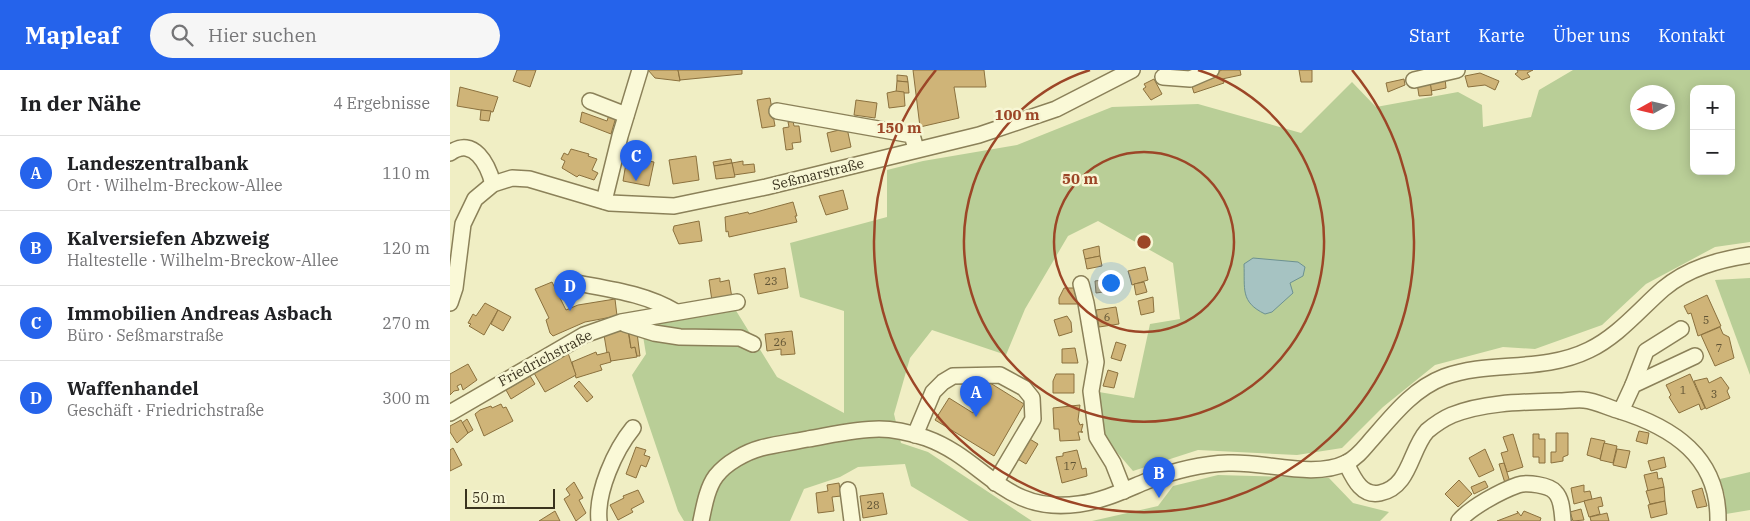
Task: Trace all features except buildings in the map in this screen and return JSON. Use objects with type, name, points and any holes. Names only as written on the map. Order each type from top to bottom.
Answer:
[{"type":"street","points":[[604,201],[626,115],[640,70]]},
{"type":"street","name":"Seßmarstraße","points":[[493,184],[512,178],[529,179],[604,201],[674,206],[766,186],[979,134],[1056,109],[1132,70]]},
{"type":"street","points":[[1164,78],[1190,80],[1212,70]]},
{"type":"street","points":[[1414,80],[1457,70]]},
{"type":"street","points":[[590,101],[626,115]]},
{"type":"street","points":[[777,111],[912,135],[916,149]]},
{"type":"street","points":[[450,153],[456,148],[469,148],[481,155],[493,184],[475,199],[463,224],[455,288],[450,304]]},
{"type":"street","points":[[700,521],[706,497],[716,476],[737,459],[760,448],[879,429],[915,435],[946,447],[995,483],[1022,499],[1054,507],[1096,501],[1186,468],[1230,462],[1314,469],[1346,463],[1360,453],[1405,402],[1424,387],[1445,377],[1491,369],[1558,362],[1590,350],[1621,328],[1664,288],[1685,274],[1717,260],[1750,255]]},
{"type":"street","points":[[572,282],[641,296],[660,302],[676,312]]},
{"type":"street","points":[[1080,284],[1086,303],[1096,362],[1091,391],[1097,437],[1113,462],[1124,491]]},
{"type":"street","name":"Friedrichstraße","points":[[450,413],[584,335],[621,322],[737,302]]},
{"type":"street","points":[[621,322],[654,333],[680,337],[740,338],[753,344]]},
{"type":"street","points":[[1620,411],[1633,385],[1646,351],[1681,329]]},
{"type":"street","points":[[1633,385],[1695,356]]},
{"type":"street","points":[[915,435],[933,392],[943,382],[953,376],[1000,375],[1024,388],[1032,398],[1033,418],[995,483]]},
{"type":"street","points":[[1346,463],[1357,483],[1365,491],[1379,493],[1395,486],[1427,432],[1450,415],[1476,408],[1530,402],[1585,400],[1640,417],[1672,434],[1700,457],[1713,482],[1718,521]]},
{"type":"street","points":[[599,521],[598,510],[613,457],[633,428]]},
{"type":"street","points":[[1459,521],[1477,506],[1520,484],[1536,485],[1554,490],[1560,498],[1563,521]]},
{"type":"street","points":[[848,490],[852,521]]},
{"type":"green space","points":[[1573,70],[1750,70],[1750,242],[1715,247],[1646,284],[1602,325],[1535,349],[1503,347],[1435,365],[1383,407],[1342,448],[1297,455],[1198,450],[1133,471],[1103,436],[1099,392],[1134,398],[1150,324],[1180,319],[1173,263],[1098,221],[1068,236],[1025,309],[1006,355],[932,330],[910,358],[894,414],[901,443],[928,452],[1032,521],[969,521],[911,486],[905,464],[858,467],[840,477],[804,489],[790,521],[684,521],[678,511],[632,375],[646,354],[641,324],[735,309],[777,377],[844,413],[844,311],[800,297],[790,243],[887,217],[887,170],[923,161],[1017,145],[1112,107],[1198,104],[1301,133],[1352,82],[1376,107],[1458,92],[1482,105],[1483,127],[1531,117],[1539,90]]},
{"type":"green space","points":[[1750,278],[1750,375],[1715,280]]},
{"type":"green space","points":[[1750,472],[1750,510],[1726,514],[1725,496],[1720,479]]},
{"type":"green space","points":[[1218,475],[1329,478],[1353,503],[1389,512],[1380,521],[1092,521],[1158,506],[1173,486]]},
{"type":"water","points":[[1253,258],[1298,262],[1305,267],[1303,276],[1290,283],[1293,293],[1272,312],[1265,314],[1251,305],[1244,288],[1244,264]]},
{"type":"place","name":"Immobilien Andreas Asbach","points":[[636,181]]},
{"type":"place","name":"Waffenhandel","points":[[570,311]]},
{"type":"place","name":"Landeszentralbank","points":[[976,417]]},
{"type":"place","name":"Kalversiefen Abzweig","points":[[1159,498]]}]
